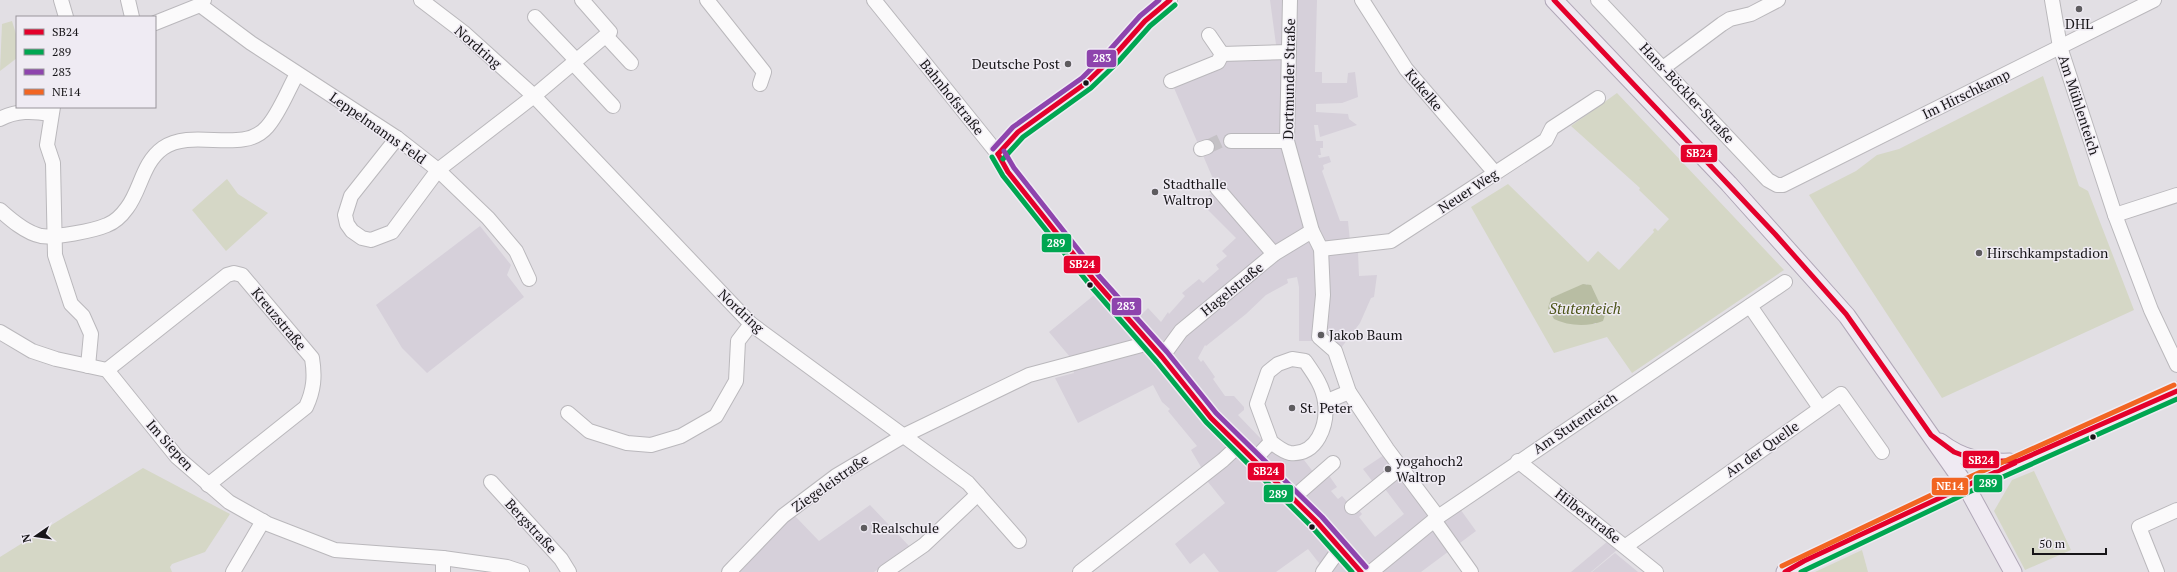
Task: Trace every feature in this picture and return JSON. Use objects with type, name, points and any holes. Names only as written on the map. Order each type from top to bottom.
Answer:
[{"type":"main road","points":[[1554,0],[1738,194],[1847,316],[1966,486],[2013,572]]},
{"type":"main road","points":[[1785,572],[1804,561],[2018,461],[2177,391]]},
{"type":"main road","points":[[1932,436],[1952,452],[1969,459],[1992,463],[2018,461]]},
{"type":"street","points":[[61,0],[66,16]]},
{"type":"street","points":[[128,0],[132,16]]},
{"type":"street","name":"Nordring","points":[[421,0],[463,32],[534,96],[649,219],[751,324],[819,375],[905,435],[968,483],[1020,541]]},
{"type":"street","points":[[397,138],[351,196],[345,215],[352,231],[362,238],[371,240],[392,232],[438,170],[534,96],[610,32],[582,0]]},
{"type":"street","points":[[707,0],[764,72],[760,84]]},
{"type":"street","name":"Bahnhofstraße","points":[[874,0],[998,154],[1008,172],[1094,280],[1162,357],[1211,418],[1253,461],[1293,498],[1341,547],[1362,572]]},
{"type":"street","points":[[998,154],[1018,132],[1086,83],[1113,57],[1145,22],[1170,0]]},
{"type":"street","name":"Dortmunder Straße","points":[[1290,0],[1287,141],[1312,230],[1321,249]]},
{"type":"street","name":"Kukelke","points":[[1362,0],[1406,69],[1495,173]]},
{"type":"street","name":"Hans-Böckler-Straße","points":[[1598,0],[1768,180],[1777,185]]},
{"type":"street","points":[[1663,68],[1730,19],[1751,14],[1778,0]]},
{"type":"street","name":"Am Mühlenteich","points":[[2052,0],[2060,46],[2114,215],[2151,310],[2177,365]]},
{"type":"street","name":"Im Hirschkamp","points":[[1777,185],[1788,184],[2154,0]]},
{"type":"street","points":[[156,23],[202,3]]},
{"type":"street","name":"Leppelmanns Feld","points":[[202,3],[251,44],[397,138],[438,170],[488,218],[516,251],[529,279]]},
{"type":"street","points":[[535,18],[613,106]]},
{"type":"street","points":[[1209,35],[1222,54]]},
{"type":"street","points":[[606,36],[631,63]]},
{"type":"street","points":[[1222,54],[1289,52]]},
{"type":"street","points":[[1171,81],[1218,62],[1222,54]]},
{"type":"street","points":[[0,210],[13,222],[40,236],[55,235],[106,226],[119,218],[129,206],[147,167],[163,148],[191,139],[232,141],[250,138],[266,128],[298,74]]},
{"type":"street","name":"Neuer Weg","points":[[1321,249],[1391,241],[1546,140],[1552,128],[1598,98]]},
{"type":"street","points":[[0,119],[21,112],[52,111],[47,145],[53,164],[55,255],[71,304],[83,316],[90,334],[88,366]]},
{"type":"street","points":[[1231,141],[1287,141]]},
{"type":"street","points":[[1217,188],[1274,254]]},
{"type":"street","points":[[2114,215],[2177,195]]},
{"type":"street","name":"Hagelstraße","points":[[1162,357],[1181,331],[1274,254],[1312,230]]},
{"type":"street","points":[[1321,249],[1323,295],[1318,337],[1335,351],[1347,386],[1400,468],[1436,518],[1471,572]]},
{"type":"street","name":"Kreuzstraße","points":[[107,370],[227,275],[234,273],[242,275],[312,358],[314,372],[313,392],[306,407],[208,485]]},
{"type":"street","name":"Am Stutenteich","points":[[1371,572],[1436,518],[1518,461],[1785,282]]},
{"type":"street","points":[[1750,306],[1820,408]]},
{"type":"street","points":[[568,413],[589,431],[627,443],[651,445],[681,436],[716,416],[736,381],[738,341],[751,324]]},
{"type":"street","points":[[0,332],[32,351],[56,359],[107,370]]},
{"type":"street","name":"Ziegeleistraße","points":[[729,572],[783,516],[836,476],[905,435],[1029,375],[1149,344]]},
{"type":"street","points":[[1292,359],[1305,361],[1318,379],[1325,402],[1322,431],[1316,442],[1300,453],[1288,453],[1271,442],[1257,404],[1268,372],[1278,364],[1292,359]]},
{"type":"street","name":"Im Siepen","points":[[107,370],[177,457],[229,502],[263,521],[335,550],[443,558],[507,567],[522,572]]},
{"type":"street","points":[[1325,402],[1347,386]]},
{"type":"street","name":"An der Quelle","points":[[1626,546],[1841,394],[1882,452]]},
{"type":"street","points":[[1253,461],[1271,442]]},
{"type":"street","points":[[1080,572],[1223,460],[1238,446]]},
{"type":"street","name":"Hilberstraße","points":[[1518,461],[1626,546],[1656,572]]},
{"type":"street","points":[[1293,498],[1333,463]]},
{"type":"street","points":[[1352,508],[1400,468]]},
{"type":"street","name":"Bergstraße","points":[[491,482],[561,559],[568,572]]},
{"type":"street","points":[[885,572],[924,545],[978,494]]},
{"type":"street","points":[[2158,572],[2139,527],[2177,510]]},
{"type":"street","points":[[233,572],[263,521]]},
{"type":"street","points":[[1323,572],[1341,547]]},
{"type":"street","points":[[443,558],[443,572]]},
{"type":"shaded area","points":[[1270,0],[1317,0],[1315,72],[1322,72],[1322,83],[1347,83],[1348,73],[1355,72],[1358,97],[1342,103],[1316,104],[1316,112],[1348,114],[1349,119],[1357,125],[1320,137],[1318,125],[1314,125],[1316,141],[1323,141],[1323,148],[1320,148],[1321,155],[1318,155],[1319,158],[1329,156],[1331,162],[1323,165],[1324,169],[1322,171],[1340,221],[1348,221],[1351,252],[1358,252],[1359,276],[1377,275],[1374,297],[1371,298],[1360,323],[1341,348],[1327,341],[1299,341],[1299,287],[1297,277],[1287,279],[1288,283],[1266,295],[1246,314],[1206,346],[1205,345],[1198,358],[1201,362],[1203,360],[1215,377],[1213,379],[1225,396],[1234,396],[1244,407],[1244,410],[1238,415],[1263,441],[1288,455],[1304,460],[1314,473],[1328,474],[1337,487],[1331,491],[1338,499],[1342,496],[1349,504],[1358,509],[1362,514],[1359,517],[1375,537],[1404,514],[1385,489],[1373,482],[1363,469],[1387,453],[1434,517],[1455,502],[1476,531],[1421,572],[1326,572],[1308,549],[1276,572],[1219,572],[1204,553],[1190,564],[1175,544],[1225,503],[1208,482],[1191,450],[1197,446],[1168,411],[1170,409],[1162,402],[1153,385],[1078,423],[1055,378],[1074,373],[1070,357],[1049,332],[1093,296],[1110,286],[1137,319],[1148,308],[1161,322],[1168,312],[1169,314],[1185,296],[1182,293],[1199,279],[1203,283],[1219,269],[1216,265],[1227,256],[1222,251],[1236,238],[1201,203],[1217,188],[1171,81],[1218,62],[1277,52]]},
{"type":"shaded area","points":[[12,21],[16,34],[16,59],[0,71],[2,24]]},
{"type":"shaded area","name":"Hirschkampstadion","points":[[2043,76],[2079,186],[2088,191],[2134,310],[1942,398],[1809,195],[1856,171],[1877,155],[1899,149]]},
{"type":"shaded area","points":[[1617,93],[1784,270],[1632,373],[1607,337],[1554,353],[1471,207],[1508,184],[1588,262],[1598,251],[1619,270],[1654,232],[1653,230],[1655,228],[1658,231],[1669,219],[1639,190],[1640,188],[1571,126]],"holes":[[[1587,284],[1596,324],[1561,322],[1551,298]]]},
{"type":"shaded area","points":[[227,179],[238,194],[268,213],[226,251],[192,210]]},
{"type":"shaded area","points":[[480,226],[511,265],[507,275],[524,297],[427,373],[402,348],[376,305]]},
{"type":"shaded area","points":[[143,468],[230,514],[205,552],[172,564],[170,567],[172,572],[0,572],[0,557]]},
{"type":"shaded area","points":[[2034,471],[2071,550],[2025,570],[1994,511],[2012,480]]},
{"type":"shaded area","name":"Realschule","points":[[870,505],[910,547],[874,572],[737,572],[755,552],[794,515],[819,541]]},
{"type":"shaded area","points":[[1608,541],[1618,549],[1591,572],[1571,572]]},
{"type":"shaded area","points":[[1862,550],[1868,572],[1815,572]]},
{"type":"shaded area","points":[[1615,553],[1638,572],[1592,572]]},
{"type":"water","name":"Stutenteich","points":[[1583,284],[1591,285],[1605,315],[1603,321],[1578,325],[1565,323],[1554,319],[1548,308],[1551,298]]},
{"type":"tunnel","points":[[1207,147],[1220,141],[1231,141]]},
{"type":"transit line","name":"283","points":[[993,149],[1013,127],[1082,78],[1108,52],[1140,16],[1159,0]]},
{"type":"transit line","name":"SB24","points":[[998,154],[1018,132],[1086,83],[1113,57],[1145,21],[1170,0]]},
{"type":"transit line","name":"SB24","points":[[1554,0],[1775,234],[1846,314],[1931,435],[1954,452],[1973,459],[2018,461],[2177,391]]},
{"type":"transit line","name":"289","points":[[1003,159],[1023,137],[1091,88],[1118,62],[1150,26],[1175,5]]},
{"type":"transit line","name":"283","points":[[1004,151],[1014,168],[1099,276],[1167,352],[1216,413],[1322,517],[1366,567]]},
{"type":"transit line","name":"SB24","points":[[998,154],[1008,172],[1094,280],[1162,357],[1211,418],[1317,522],[1361,572]]},
{"type":"transit line","name":"289","points":[[992,157],[1003,176],[1089,284],[1157,362],[1206,422],[1312,527],[1352,572]]},
{"type":"transit line","name":"NE14","points":[[1782,566],[1963,480],[2174,385]]},
{"type":"transit line","name":"289","points":[[1801,572],[1969,492],[2177,399]]},
{"type":"transit line","name":"SB24","points":[[1785,572],[1804,561],[2015,463]]},
{"type":"place","name":"DHL","points":[[2079,9]]},
{"type":"place","name":"Deutsche Post","points":[[1068,64]]},
{"type":"place","name":"Stadthalle Waltrop","points":[[1155,192]]},
{"type":"place","name":"Hirschkampstadion","points":[[1979,253]]},
{"type":"place","name":"Jakob Baum","points":[[1321,335]]},
{"type":"place","name":"St. Peter","points":[[1292,408]]},
{"type":"place","name":"yogahoch2 Waltrop","points":[[1388,469]]},
{"type":"place","name":"Realschule","points":[[864,528]]}]
